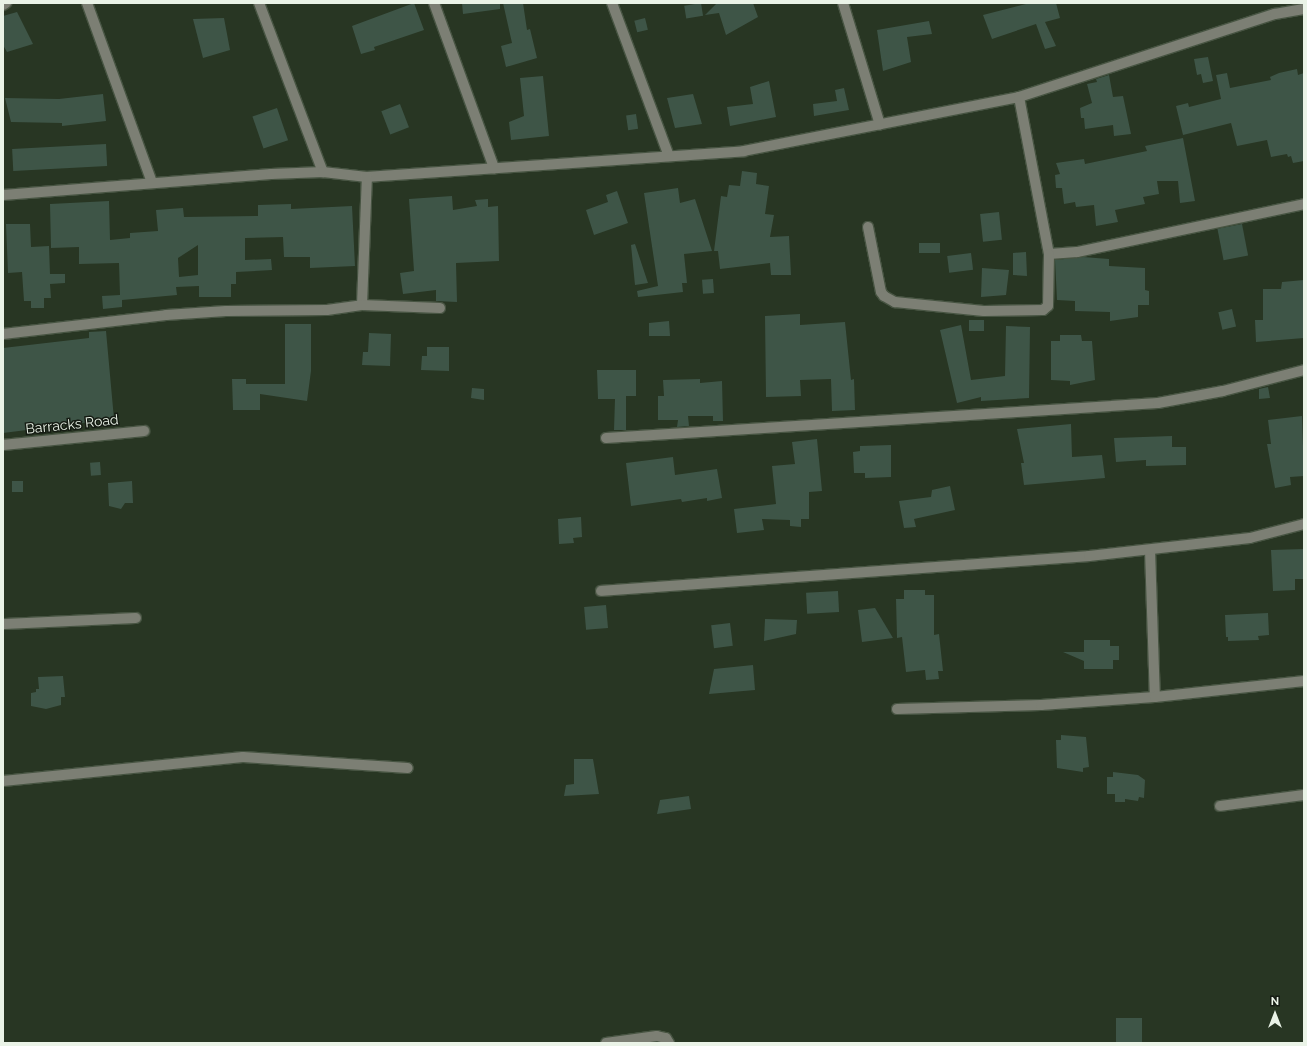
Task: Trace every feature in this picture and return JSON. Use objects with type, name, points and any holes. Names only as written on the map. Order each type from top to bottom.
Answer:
[{"type":"street","points":[[87,3],[152,184]]},
{"type":"street","points":[[259,3],[323,172]]},
{"type":"street","points":[[434,3],[494,168]]},
{"type":"street","points":[[612,3],[669,156]]},
{"type":"street","points":[[843,3],[880,125]]},
{"type":"street","points":[[3,195],[271,174],[323,172],[367,177],[744,151],[1020,97],[1275,14],[1304,9]]},
{"type":"street","points":[[868,227],[881,292],[884,296],[895,302],[984,311],[1043,310],[1048,306],[1049,254],[1020,97]]},
{"type":"street","points":[[362,305],[367,177]]},
{"type":"street","points":[[1049,254],[1077,252],[1304,204]]},
{"type":"street","points":[[3,334],[166,315],[327,310],[362,305],[440,308]]},
{"type":"street","points":[[606,438],[1158,403],[1223,391],[1304,370]]},
{"type":"street","name":"Barracks Road","points":[[3,445],[144,431]]},
{"type":"street","points":[[601,591],[1150,550],[1250,538],[1304,524]]},
{"type":"street","points":[[1150,550],[1156,697]]},
{"type":"street","points":[[3,624],[136,618]]},
{"type":"street","points":[[897,709],[1041,705],[1156,697],[1304,681]]},
{"type":"street","points":[[3,781],[243,757],[408,768]]},
{"type":"street","points":[[1220,806],[1304,796]]},
{"type":"street","points":[[606,1043],[658,1036],[666,1038],[669,1043]]},
{"type":"building","points":[[414,3],[424,30],[374,47],[375,50],[361,54],[352,26]]},
{"type":"building","points":[[462,3],[500,3],[500,9],[463,14]]},
{"type":"building","points":[[503,3],[523,3],[527,30],[530,29],[537,58],[506,67],[501,46],[512,43]]},
{"type":"building","points":[[701,3],[703,16],[686,18],[684,6]]},
{"type":"building","points":[[717,3],[753,3],[758,17],[726,35],[719,13],[705,15]]},
{"type":"building","points":[[1030,3],[1056,3],[1060,18],[1045,22],[1056,46],[1045,49],[1036,24],[992,39],[983,15]]},
{"type":"building","points":[[17,12],[33,44],[7,52],[3,45],[3,16]]},
{"type":"building","points":[[224,18],[230,50],[203,58],[193,19]]},
{"type":"building","points":[[645,18],[648,30],[637,32],[634,21]]},
{"type":"building","points":[[929,21],[932,34],[907,37],[911,62],[883,71],[877,30]]},
{"type":"building","points":[[1208,57],[1213,81],[1203,83],[1201,74],[1197,75],[1194,59]]},
{"type":"building","points":[[1297,69],[1298,75],[1304,73],[1304,161],[1293,163],[1291,156],[1288,157],[1287,154],[1271,157],[1267,140],[1237,146],[1231,123],[1183,135],[1176,106],[1188,103],[1189,107],[1221,99],[1216,75],[1227,73],[1230,88],[1271,80],[1270,77],[1279,73]]},
{"type":"building","points":[[1109,75],[1113,97],[1123,96],[1131,134],[1114,136],[1113,125],[1085,129],[1084,118],[1081,118],[1080,108],[1092,103],[1087,84],[1097,82],[1096,79]]},
{"type":"building","points":[[543,76],[549,136],[511,140],[509,122],[524,116],[520,78]]},
{"type":"building","points":[[769,81],[776,117],[730,126],[727,107],[753,104],[750,87]]},
{"type":"building","points":[[844,88],[849,110],[814,116],[813,104],[837,101],[835,90]]},
{"type":"building","points":[[103,94],[106,121],[62,126],[62,123],[11,122],[5,98],[59,99]]},
{"type":"building","points":[[693,94],[702,124],[675,128],[667,98]]},
{"type":"building","points":[[400,104],[409,127],[390,135],[381,111]]},
{"type":"building","points":[[277,108],[288,140],[263,149],[252,116]]},
{"type":"building","points":[[636,114],[638,129],[628,130],[626,115]]},
{"type":"building","points":[[1183,138],[1195,201],[1180,203],[1178,181],[1157,181],[1159,194],[1143,197],[1145,204],[1115,210],[1118,222],[1096,226],[1094,205],[1076,207],[1075,202],[1064,204],[1062,188],[1056,188],[1055,175],[1060,174],[1056,163],[1084,159],[1085,164],[1147,151],[1145,146]]},
{"type":"building","points":[[106,144],[107,166],[13,171],[12,149]]},
{"type":"building","points":[[742,171],[757,173],[756,184],[769,186],[765,214],[774,215],[770,237],[789,236],[791,275],[771,275],[770,263],[720,269],[718,251],[714,251],[721,196],[727,197],[729,185],[740,186]]},
{"type":"building","points":[[678,188],[680,203],[695,199],[712,251],[684,254],[687,283],[682,283],[683,292],[638,297],[637,291],[658,286],[644,193]]},
{"type":"building","points":[[617,191],[628,223],[594,235],[586,210],[608,202],[606,195]]},
{"type":"building","points":[[452,196],[453,210],[477,206],[475,200],[488,199],[488,207],[498,206],[499,261],[456,263],[457,302],[436,301],[436,290],[403,294],[400,273],[414,271],[409,199]]},
{"type":"building","points":[[109,201],[110,240],[130,238],[130,233],[158,231],[156,210],[183,208],[184,217],[258,216],[258,205],[291,204],[291,209],[352,206],[355,266],[310,268],[310,257],[284,257],[283,237],[245,238],[245,260],[271,259],[272,270],[236,272],[236,284],[231,284],[231,297],[199,297],[199,286],[176,287],[177,295],[122,300],[122,307],[103,309],[102,296],[120,295],[119,263],[79,264],[79,247],[51,248],[50,204]],"holes":[[[198,245],[198,275],[179,277],[178,258]]]},
{"type":"building","points":[[999,212],[1002,240],[983,242],[980,214]]},
{"type":"building","points":[[6,224],[30,224],[31,247],[49,246],[50,274],[65,274],[65,283],[50,284],[51,298],[44,298],[44,308],[31,308],[31,301],[24,301],[22,272],[8,273]]},
{"type":"building","points":[[1242,224],[1248,255],[1224,260],[1217,229]]},
{"type":"building","points":[[919,243],[940,243],[940,253],[919,253]]},
{"type":"building","points":[[635,244],[648,283],[635,285],[631,245]]},
{"type":"building","points":[[1026,252],[1027,276],[1013,275],[1013,253]]},
{"type":"building","points":[[971,253],[973,270],[949,273],[947,256]]},
{"type":"building","points":[[1083,257],[1109,259],[1109,266],[1145,268],[1145,290],[1149,291],[1149,305],[1138,305],[1138,317],[1110,321],[1110,312],[1075,311],[1075,301],[1057,300],[1055,260]]},
{"type":"building","points":[[982,268],[1009,270],[1006,295],[981,297]]},
{"type":"building","points":[[713,279],[714,293],[703,294],[702,280]]},
{"type":"building","points":[[1304,280],[1304,338],[1256,342],[1255,320],[1263,320],[1263,289],[1281,289],[1282,282]]},
{"type":"building","points":[[1232,309],[1236,327],[1222,330],[1218,312]]},
{"type":"building","points":[[800,314],[800,325],[845,322],[851,380],[854,379],[855,410],[832,411],[831,379],[800,380],[801,396],[766,397],[765,316]]},
{"type":"building","points":[[969,320],[984,320],[984,331],[969,331]]},
{"type":"building","points":[[669,321],[670,336],[649,336],[649,323]]},
{"type":"building","points":[[285,324],[311,324],[311,371],[307,401],[260,394],[260,410],[233,410],[232,379],[246,379],[246,384],[285,384]]},
{"type":"building","points":[[961,325],[971,380],[1005,376],[1006,326],[1030,327],[1029,398],[981,401],[981,397],[957,403],[940,330]]},
{"type":"building","points":[[106,331],[114,419],[3,433],[3,348],[89,338],[89,332]]},
{"type":"building","points":[[369,333],[391,334],[390,366],[362,365],[363,352],[368,352]]},
{"type":"building","points":[[1060,335],[1081,335],[1082,341],[1092,341],[1095,380],[1070,385],[1070,381],[1051,380],[1051,341],[1060,341]]},
{"type":"building","points":[[427,347],[449,347],[449,371],[421,370],[422,356],[427,356]]},
{"type":"building","points":[[597,370],[636,370],[636,396],[626,396],[626,430],[614,430],[615,399],[598,399]]},
{"type":"building","points":[[700,379],[700,383],[722,381],[723,421],[713,421],[713,416],[688,416],[689,426],[677,427],[678,420],[658,420],[658,396],[664,396],[663,380]]},
{"type":"building","points":[[1268,387],[1270,398],[1259,399],[1259,389]]},
{"type":"building","points":[[472,388],[484,389],[484,400],[471,398]]},
{"type":"building","points":[[1302,416],[1304,476],[1290,477],[1291,485],[1275,488],[1267,444],[1271,444],[1268,420]]},
{"type":"building","points":[[1071,424],[1072,457],[1102,455],[1105,478],[1024,485],[1021,463],[1024,463],[1017,429]]},
{"type":"building","points":[[1172,436],[1172,447],[1186,447],[1186,465],[1146,466],[1146,460],[1116,462],[1114,438]]},
{"type":"building","points":[[817,439],[822,491],[809,492],[809,519],[801,519],[801,527],[790,526],[790,520],[762,519],[764,530],[737,533],[734,509],[776,504],[772,466],[795,464],[792,442]]},
{"type":"building","points":[[891,445],[891,477],[865,478],[865,473],[854,473],[853,452],[860,451],[860,446]]},
{"type":"building","points":[[673,457],[675,475],[717,469],[722,498],[707,501],[707,498],[682,502],[681,499],[631,506],[626,463]]},
{"type":"building","points":[[100,462],[101,475],[91,476],[90,463]]},
{"type":"building","points":[[12,481],[23,481],[23,492],[12,492]]},
{"type":"building","points":[[132,481],[133,503],[125,503],[121,509],[109,506],[108,483]]},
{"type":"building","points":[[950,486],[955,510],[914,519],[916,527],[904,528],[899,501],[931,497],[932,490]]},
{"type":"building","points":[[581,517],[582,537],[573,538],[574,543],[559,544],[558,519]]},
{"type":"building","points":[[1304,549],[1304,579],[1295,579],[1295,590],[1273,591],[1271,550]]},
{"type":"building","points":[[904,590],[925,590],[925,595],[934,595],[934,635],[939,634],[943,671],[938,671],[939,679],[926,680],[925,670],[906,672],[902,637],[897,638],[896,599],[904,599]]},
{"type":"building","points":[[838,591],[839,612],[807,614],[806,593]]},
{"type":"building","points":[[606,605],[608,628],[586,630],[584,607]]},
{"type":"building","points":[[875,608],[893,638],[862,642],[858,610]]},
{"type":"building","points":[[1268,613],[1269,635],[1258,636],[1259,640],[1228,641],[1228,637],[1226,637],[1225,615]]},
{"type":"building","points":[[765,619],[797,620],[796,634],[764,641]]},
{"type":"building","points":[[730,623],[733,646],[714,648],[711,625]]},
{"type":"building","points":[[1084,640],[1110,640],[1110,646],[1119,646],[1119,660],[1113,660],[1113,669],[1084,669],[1084,661],[1063,652],[1084,652]]},
{"type":"building","points":[[753,665],[755,690],[709,694],[714,669]]},
{"type":"building","points":[[63,676],[65,697],[61,697],[61,705],[46,709],[31,706],[31,693],[36,692],[36,689],[39,689],[38,677]]},
{"type":"building","points":[[1061,735],[1086,737],[1089,767],[1083,768],[1083,772],[1057,768],[1056,740],[1061,740]]},
{"type":"building","points":[[574,759],[593,759],[599,794],[564,796],[566,785],[574,784]]},
{"type":"building","points":[[1113,772],[1138,775],[1145,780],[1144,798],[1139,797],[1138,801],[1125,799],[1125,802],[1115,802],[1115,794],[1107,794],[1107,777],[1113,777]]},
{"type":"building","points":[[689,796],[691,809],[657,814],[660,800]]},
{"type":"building","points":[[1116,1018],[1142,1018],[1142,1043],[1116,1043]]}]
